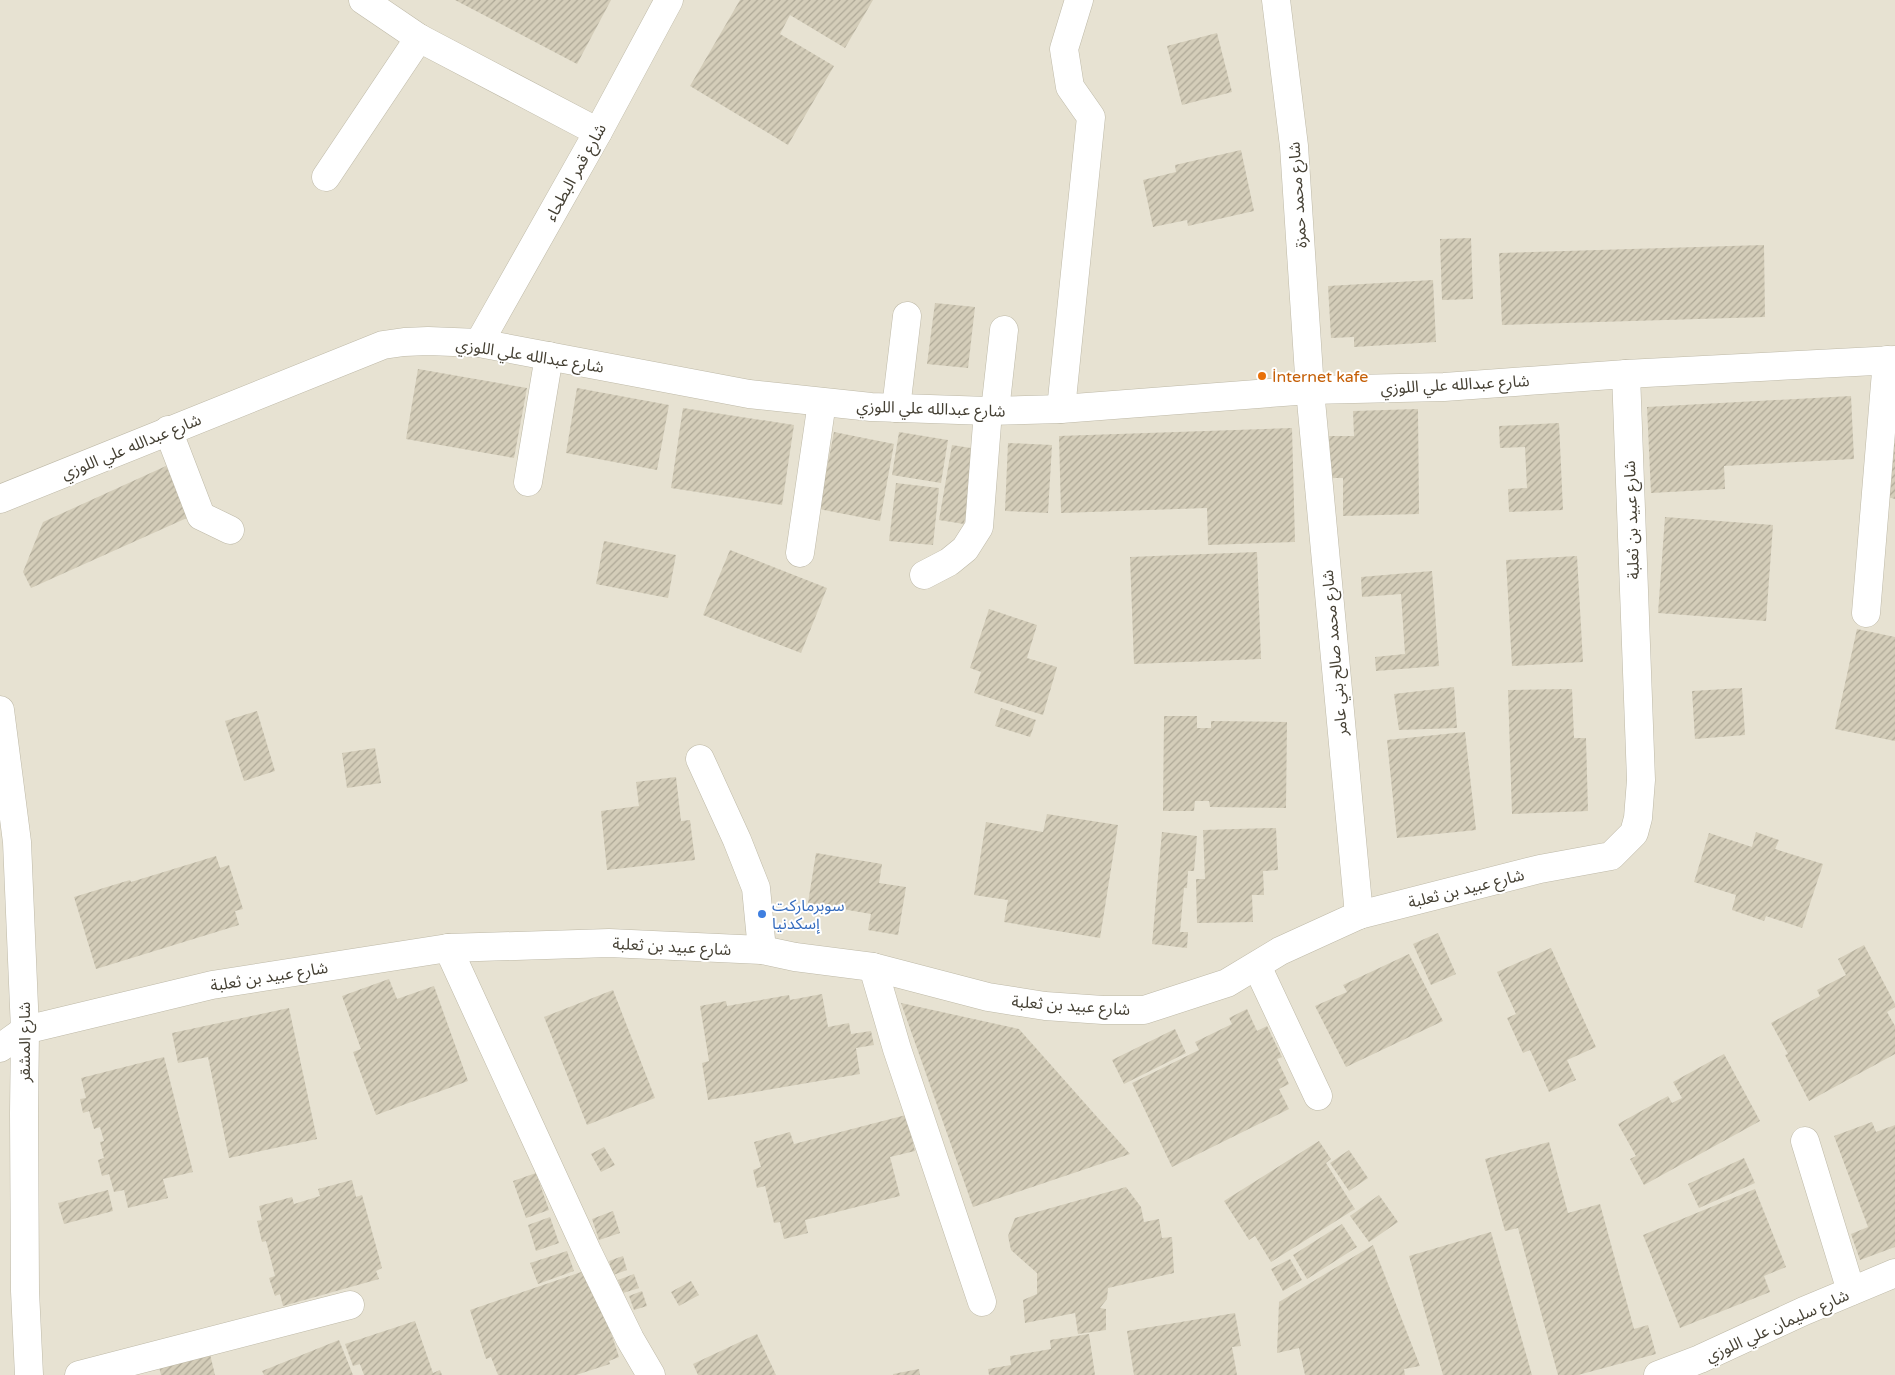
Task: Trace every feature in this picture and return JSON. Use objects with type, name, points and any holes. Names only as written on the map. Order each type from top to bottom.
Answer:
[{"type":"street","points":[[363,0],[420,38],[598,132]]},
{"type":"street","name":"شارع قمر البطحاء","points":[[479,343],[598,132],[669,0]]},
{"type":"street","points":[[1061,409],[1091,117],[1070,87],[1064,49],[1079,0]]},
{"type":"street","name":"شارع محمد حمزة","points":[[1276,0],[1294,146],[1310,390]]},
{"type":"street","points":[[326,177],[420,38]]},
{"type":"street","points":[[896,408],[907,316]]},
{"type":"street","points":[[924,575],[949,562],[965,549],[979,527],[992,411],[1004,330]]},
{"type":"street","name":"شارع عبدالله علي اللوزي","points":[[0,499],[168,430],[383,346],[404,342],[479,343],[749,394],[896,408],[992,411],[1061,409],[1310,390],[1444,387],[1626,374],[1891,360]]},
{"type":"street","points":[[528,482],[549,356]]},
{"type":"street","points":[[1866,614],[1891,360]]},
{"type":"street","name":"شارع عبيد بن ثعلبة","points":[[0,1048],[26,1030],[212,984],[448,948],[608,943],[762,950],[795,957],[873,967],[988,997],[1046,1006],[1144,1010],[1218,986],[1257,966],[1280,951],[1358,915],[1540,869],[1610,856],[1634,833],[1638,818],[1641,780],[1626,374]]},
{"type":"street","name":"شارع محمد صالح بني عامر","points":[[1310,390],[1358,915]]},
{"type":"street","points":[[800,553],[822,402]]},
{"type":"street","points":[[168,430],[201,516],[230,530]]},
{"type":"street","name":"شارع المشقر","points":[[0,710],[17,842],[26,1030],[24,1113],[25,1281],[29,1375]]},
{"type":"street","points":[[700,759],[738,840],[756,888],[762,950]]},
{"type":"street","points":[[448,948],[588,1252],[630,1339],[651,1375]]},
{"type":"street","points":[[1257,966],[1318,1096]]},
{"type":"street","points":[[873,967],[897,1049],[982,1302]]},
{"type":"street","points":[[1805,1141],[1851,1291]]},
{"type":"street","name":"شارع سليمان علي اللوزي","points":[[1658,1375],[1700,1359],[1895,1273]]},
{"type":"street","points":[[79,1375],[350,1305]]},
{"type":"shaded area","points":[[0,0],[1895,0],[1895,1375],[0,1375]]},
{"type":"building","points":[[455,0],[611,0],[577,64]]},
{"type":"building","points":[[740,0],[873,0],[845,48],[790,15],[780,34],[834,66],[788,145],[690,86]]},
{"type":"building","points":[[1217,33],[1232,92],[1182,105],[1167,46]]},
{"type":"building","points":[[1241,150],[1254,211],[1188,226],[1187,220],[1153,227],[1143,180],[1176,172],[1175,165]]},
{"type":"building","points":[[1471,238],[1473,299],[1442,300],[1440,239]]},
{"type":"building","points":[[1764,245],[1765,317],[1502,325],[1499,253]]},
{"type":"building","points":[[1433,280],[1436,342],[1354,347],[1354,337],[1331,338],[1328,286]]},
{"type":"building","points":[[935,303],[975,307],[968,368],[927,364]]},
{"type":"building","points":[[418,369],[527,388],[514,458],[406,439]]},
{"type":"building","points":[[577,388],[669,405],[657,470],[566,453]]},
{"type":"building","points":[[1851,396],[1854,459],[1724,466],[1725,489],[1651,493],[1647,407]]},
{"type":"building","points":[[683,408],[794,425],[782,505],[671,488]]},
{"type":"building","points":[[1418,409],[1419,514],[1343,516],[1343,478],[1330,478],[1329,436],[1354,436],[1353,411]]},
{"type":"building","points":[[1559,423],[1563,510],[1509,512],[1508,489],[1527,488],[1525,447],[1500,448],[1499,426]]},
{"type":"building","points":[[1292,428],[1295,542],[1208,545],[1207,508],[1061,513],[1059,436]]},
{"type":"building","points":[[834,432],[894,444],[880,521],[819,509]]},
{"type":"building","points":[[899,432],[948,440],[941,483],[892,475]]},
{"type":"building","points":[[1008,443],[1052,445],[1048,513],[1005,511]]},
{"type":"building","points":[[1895,443],[1895,499],[1884,496]]},
{"type":"building","points":[[952,445],[977,449],[964,524],[939,520]]},
{"type":"building","points":[[166,466],[189,517],[31,588],[23,572],[43,522]]},
{"type":"building","points":[[896,483],[939,488],[933,545],[889,541]]},
{"type":"building","points":[[1665,517],[1773,525],[1766,621],[1658,613]]},
{"type":"building","points":[[604,541],[676,555],[668,598],[596,584]]},
{"type":"building","points":[[730,550],[827,588],[801,653],[703,615]]},
{"type":"building","points":[[1257,552],[1261,659],[1134,664],[1130,557]]},
{"type":"building","points":[[1577,556],[1583,662],[1512,666],[1506,560]]},
{"type":"building","points":[[1432,571],[1439,666],[1376,671],[1375,657],[1405,654],[1401,594],[1362,597],[1361,577]]},
{"type":"building","points":[[989,609],[1037,625],[1027,658],[1057,667],[1043,715],[974,693],[981,672],[970,668]]},
{"type":"building","points":[[1857,629],[1895,637],[1895,741],[1835,729]]},
{"type":"building","points":[[1454,687],[1457,728],[1399,730],[1394,694]]},
{"type":"building","points":[[1742,688],[1745,735],[1695,739],[1692,691]]},
{"type":"building","points":[[1572,689],[1574,738],[1586,738],[1588,811],[1512,814],[1508,690]]},
{"type":"building","points":[[1001,708],[1036,720],[1030,737],[995,726]]},
{"type":"building","points":[[257,711],[275,771],[244,781],[225,721]]},
{"type":"building","points":[[1164,716],[1197,716],[1197,728],[1211,728],[1211,721],[1287,722],[1286,808],[1210,807],[1209,801],[1195,801],[1194,811],[1163,811]]},
{"type":"building","points":[[1465,732],[1476,830],[1397,838],[1387,740]]},
{"type":"building","points":[[375,748],[381,783],[347,788],[342,753]]},
{"type":"building","points":[[676,777],[681,821],[690,820],[695,860],[607,870],[601,811],[639,806],[636,782]]},
{"type":"building","points":[[1047,814],[1118,825],[1100,938],[1004,922],[1008,900],[974,895],[986,822],[1043,832]]},
{"type":"building","points":[[1276,828],[1278,870],[1263,871],[1264,895],[1252,895],[1253,922],[1197,923],[1196,879],[1205,879],[1203,830]]},
{"type":"building","points":[[1162,832],[1197,836],[1194,871],[1188,871],[1187,888],[1184,888],[1180,932],[1188,932],[1187,948],[1152,944]]},
{"type":"building","points":[[1756,832],[1779,840],[1775,849],[1823,864],[1802,928],[1766,916],[1764,921],[1732,910],[1736,895],[1694,882],[1709,833],[1752,847]]},
{"type":"building","points":[[816,853],[882,864],[879,883],[906,887],[898,935],[868,930],[871,914],[808,903]]},
{"type":"building","points":[[216,856],[220,868],[229,865],[243,909],[235,911],[239,925],[96,969],[74,897]]},
{"type":"building","points":[[1438,933],[1456,974],[1431,985],[1413,944]]},
{"type":"building","points":[[1864,945],[1895,1004],[1895,1007],[1887,1012],[1895,1026],[1895,1054],[1809,1101],[1785,1055],[1788,1054],[1771,1023],[1820,996],[1817,990],[1846,975],[1838,959]]},
{"type":"building","points":[[1551,948],[1596,1047],[1567,1060],[1576,1080],[1549,1092],[1530,1050],[1523,1053],[1507,1018],[1516,1014],[1497,972]]},
{"type":"building","points":[[1409,954],[1443,1021],[1346,1067],[1315,1006],[1347,992],[1343,985]]},
{"type":"building","points":[[389,979],[397,999],[434,986],[468,1081],[376,1115],[353,1052],[361,1049],[342,996]]},
{"type":"building","points":[[613,990],[655,1098],[587,1125],[544,1017]]},
{"type":"building","points":[[822,994],[828,1027],[849,1023],[851,1034],[871,1031],[874,1045],[856,1048],[860,1074],[708,1100],[702,1063],[709,1061],[700,1006],[726,1001],[727,1006],[789,995],[790,1000]]},
{"type":"building","points":[[901,1003],[1019,1029],[1130,1154],[973,1207]]},
{"type":"building","points":[[289,1008],[317,1139],[229,1158],[208,1057],[178,1063],[172,1033]]},
{"type":"building","points":[[1247,1009],[1257,1031],[1267,1026],[1282,1057],[1277,1059],[1289,1084],[1279,1089],[1289,1109],[1172,1167],[1132,1083],[1199,1050],[1195,1042],[1232,1024],[1229,1018]]},
{"type":"building","points":[[1175,1029],[1186,1053],[1124,1084],[1112,1060]]},
{"type":"building","points":[[1724,1054],[1760,1121],[1644,1185],[1630,1159],[1636,1156],[1618,1124],[1668,1096],[1672,1103],[1682,1098],[1673,1082]]},
{"type":"building","points":[[164,1057],[193,1172],[163,1179],[168,1198],[128,1208],[124,1190],[114,1192],[109,1174],[102,1176],[98,1160],[104,1158],[100,1142],[104,1141],[100,1127],[94,1129],[89,1111],[83,1113],[80,1099],[86,1098],[81,1078]]},
{"type":"building","points":[[906,1115],[915,1151],[890,1157],[900,1196],[805,1220],[808,1233],[784,1239],[780,1222],[774,1223],[765,1186],[757,1188],[753,1170],[761,1167],[754,1142],[790,1132],[794,1144]]},
{"type":"building","points":[[1872,1122],[1876,1132],[1895,1125],[1895,1247],[1860,1260],[1851,1234],[1868,1227],[1834,1136]]},
{"type":"building","points":[[1319,1141],[1331,1159],[1326,1163],[1355,1209],[1271,1262],[1255,1236],[1249,1240],[1224,1201]]},
{"type":"building","points":[[1549,1142],[1568,1213],[1600,1204],[1634,1329],[1648,1325],[1656,1354],[1578,1375],[1558,1375],[1518,1228],[1505,1231],[1485,1159]]},
{"type":"building","points":[[604,1147],[615,1165],[601,1172],[591,1154]]},
{"type":"building","points":[[1349,1150],[1368,1178],[1349,1191],[1330,1163]]},
{"type":"building","points":[[1744,1158],[1755,1183],[1699,1208],[1688,1184]]},
{"type":"building","points":[[536,1173],[549,1210],[526,1218],[513,1181]]},
{"type":"building","points":[[352,1180],[356,1197],[362,1195],[382,1268],[376,1271],[379,1279],[283,1306],[280,1294],[275,1296],[269,1278],[275,1276],[266,1241],[262,1242],[257,1221],[262,1220],[259,1206],[292,1197],[294,1204],[320,1196],[318,1189]]},
{"type":"building","points":[[1126,1187],[1141,1207],[1144,1222],[1159,1219],[1162,1238],[1172,1237],[1174,1273],[1108,1288],[1107,1299],[1100,1308],[1106,1309],[1106,1330],[1078,1334],[1075,1313],[1025,1323],[1023,1300],[1037,1294],[1037,1273],[1011,1250],[1008,1236],[1015,1218]]},
{"type":"building","points":[[1755,1189],[1786,1267],[1764,1276],[1770,1292],[1680,1328],[1643,1235]]},
{"type":"building","points":[[108,1190],[113,1211],[64,1224],[58,1203]]},
{"type":"building","points":[[1379,1195],[1398,1222],[1369,1242],[1350,1216]]},
{"type":"building","points":[[613,1211],[620,1233],[599,1240],[592,1219]]},
{"type":"building","points":[[550,1217],[559,1243],[536,1251],[528,1225]]},
{"type":"building","points":[[1342,1224],[1357,1247],[1307,1279],[1293,1255]]},
{"type":"building","points":[[1491,1232],[1532,1375],[1443,1375],[1409,1256]]},
{"type":"building","points":[[1373,1245],[1420,1366],[1404,1369],[1405,1375],[1305,1375],[1299,1348],[1277,1353],[1279,1302]]},
{"type":"building","points":[[567,1251],[574,1271],[538,1284],[530,1263]]},
{"type":"building","points":[[623,1256],[627,1270],[613,1275],[609,1261]]},
{"type":"building","points":[[1290,1259],[1302,1280],[1283,1291],[1271,1269]]},
{"type":"building","points":[[590,1269],[619,1357],[609,1361],[610,1364],[576,1375],[498,1375],[491,1357],[486,1359],[470,1310]]},
{"type":"building","points":[[634,1274],[639,1288],[623,1293],[618,1280]]},
{"type":"building","points":[[691,1281],[699,1295],[679,1306],[671,1292]]},
{"type":"building","points":[[642,1291],[647,1306],[634,1310],[629,1296]]},
{"type":"building","points":[[1235,1313],[1241,1346],[1232,1347],[1237,1375],[1134,1375],[1127,1331]]},
{"type":"building","points":[[415,1321],[433,1373],[440,1370],[442,1375],[364,1375],[360,1364],[353,1366],[345,1344]]},
{"type":"building","points":[[757,1334],[776,1375],[698,1375],[693,1364]]},
{"type":"building","points":[[1089,1334],[1095,1375],[989,1375],[988,1369],[1011,1365],[1010,1356],[1051,1349],[1050,1340]]},
{"type":"building","points":[[339,1340],[353,1375],[264,1375],[262,1371]]},
{"type":"building","points":[[209,1350],[215,1375],[161,1375],[158,1363]]},
{"type":"building","points":[[919,1369],[920,1375],[893,1375],[893,1374]]},
{"type":"place","name":"İnternet kafe","points":[[1262,376]]},
{"type":"place","name":"سوبرماركت إسكدنيا","points":[[762,914]]}]
